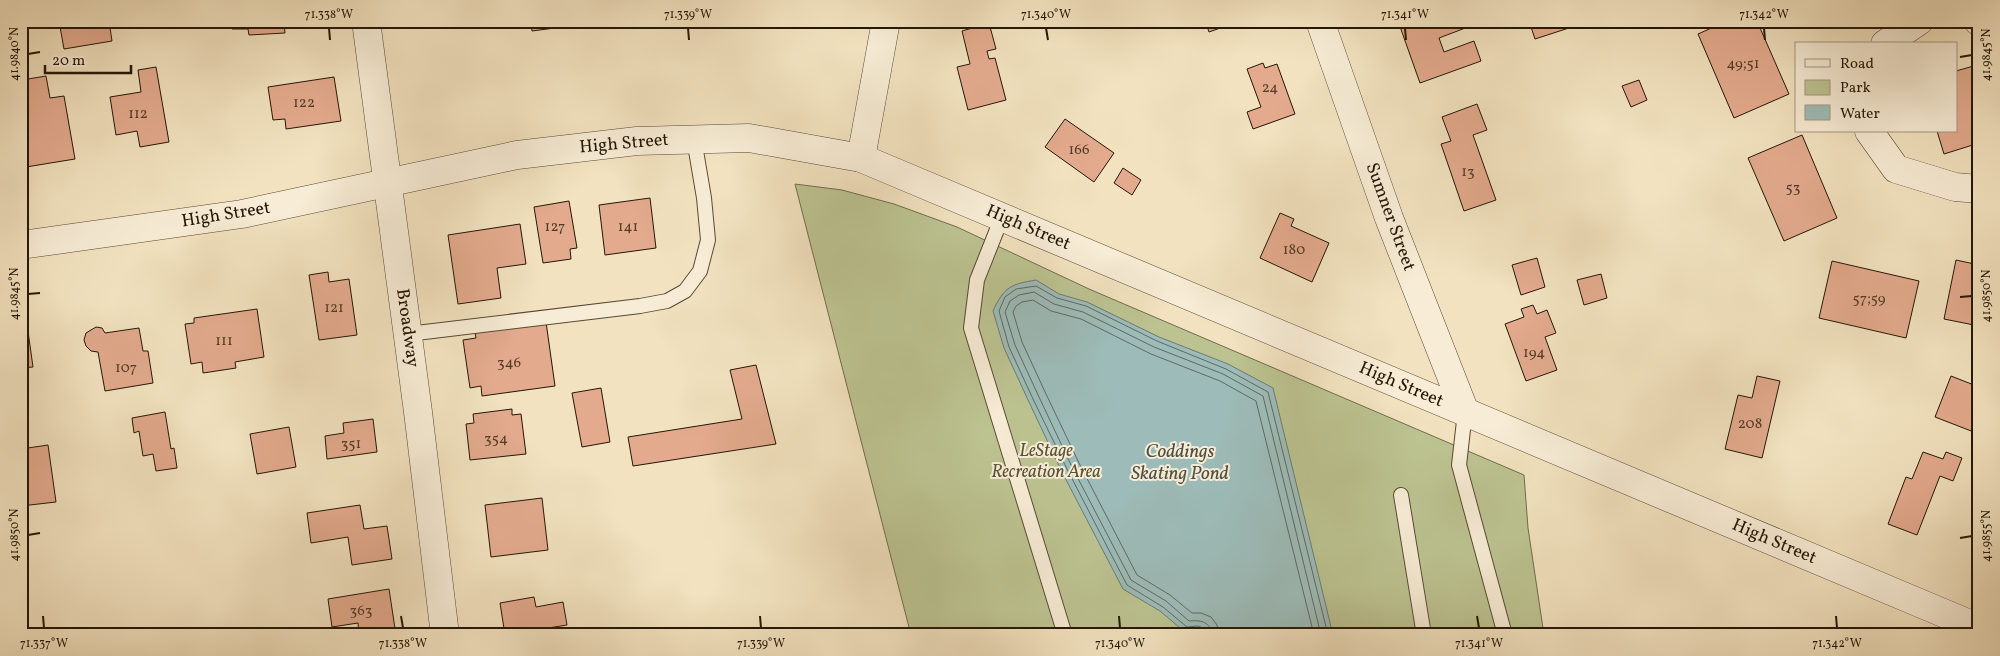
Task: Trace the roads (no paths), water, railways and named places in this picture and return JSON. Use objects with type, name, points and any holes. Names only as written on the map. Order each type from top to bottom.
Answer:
[{"type":"street","name":"Broadway","points":[[366,21],[408,334],[445,635]]},
{"type":"street","points":[[861,158],[886,21]]},
{"type":"street","name":"Sumner Street","points":[[1320,21],[1389,218],[1465,412]]},
{"type":"street","points":[[1888,42],[1919,21]]},
{"type":"street","points":[[1870,132],[1896,169],[1955,188],[1979,189]]},
{"type":"street","name":"High Street","points":[[21,245],[242,214],[518,155],[637,141],[749,138],[861,158],[1979,628]]},
{"type":"lane","points":[[408,334],[640,306],[667,301],[686,291],[700,271],[708,240],[704,198],[694,139]]},
{"type":"lane","points":[[1002,217],[977,280],[971,328],[1064,635]]},
{"type":"lane","points":[[1465,412],[1459,465],[1505,635]]},
{"type":"lane","points":[[1401,495],[1424,635]]},
{"type":"water","name":"Coddings Skating Pond","points":[[1036,280],[1059,294],[1087,302],[1159,337],[1228,364],[1273,388],[1333,635],[1206,635],[1197,631],[1186,633],[1160,611],[1123,589],[1062,472],[1029,402],[1004,348],[993,311],[1009,288],[1020,283]]},
{"type":"park label","name":"LeStage Recreation Area","points":[[1046,461]]}]
